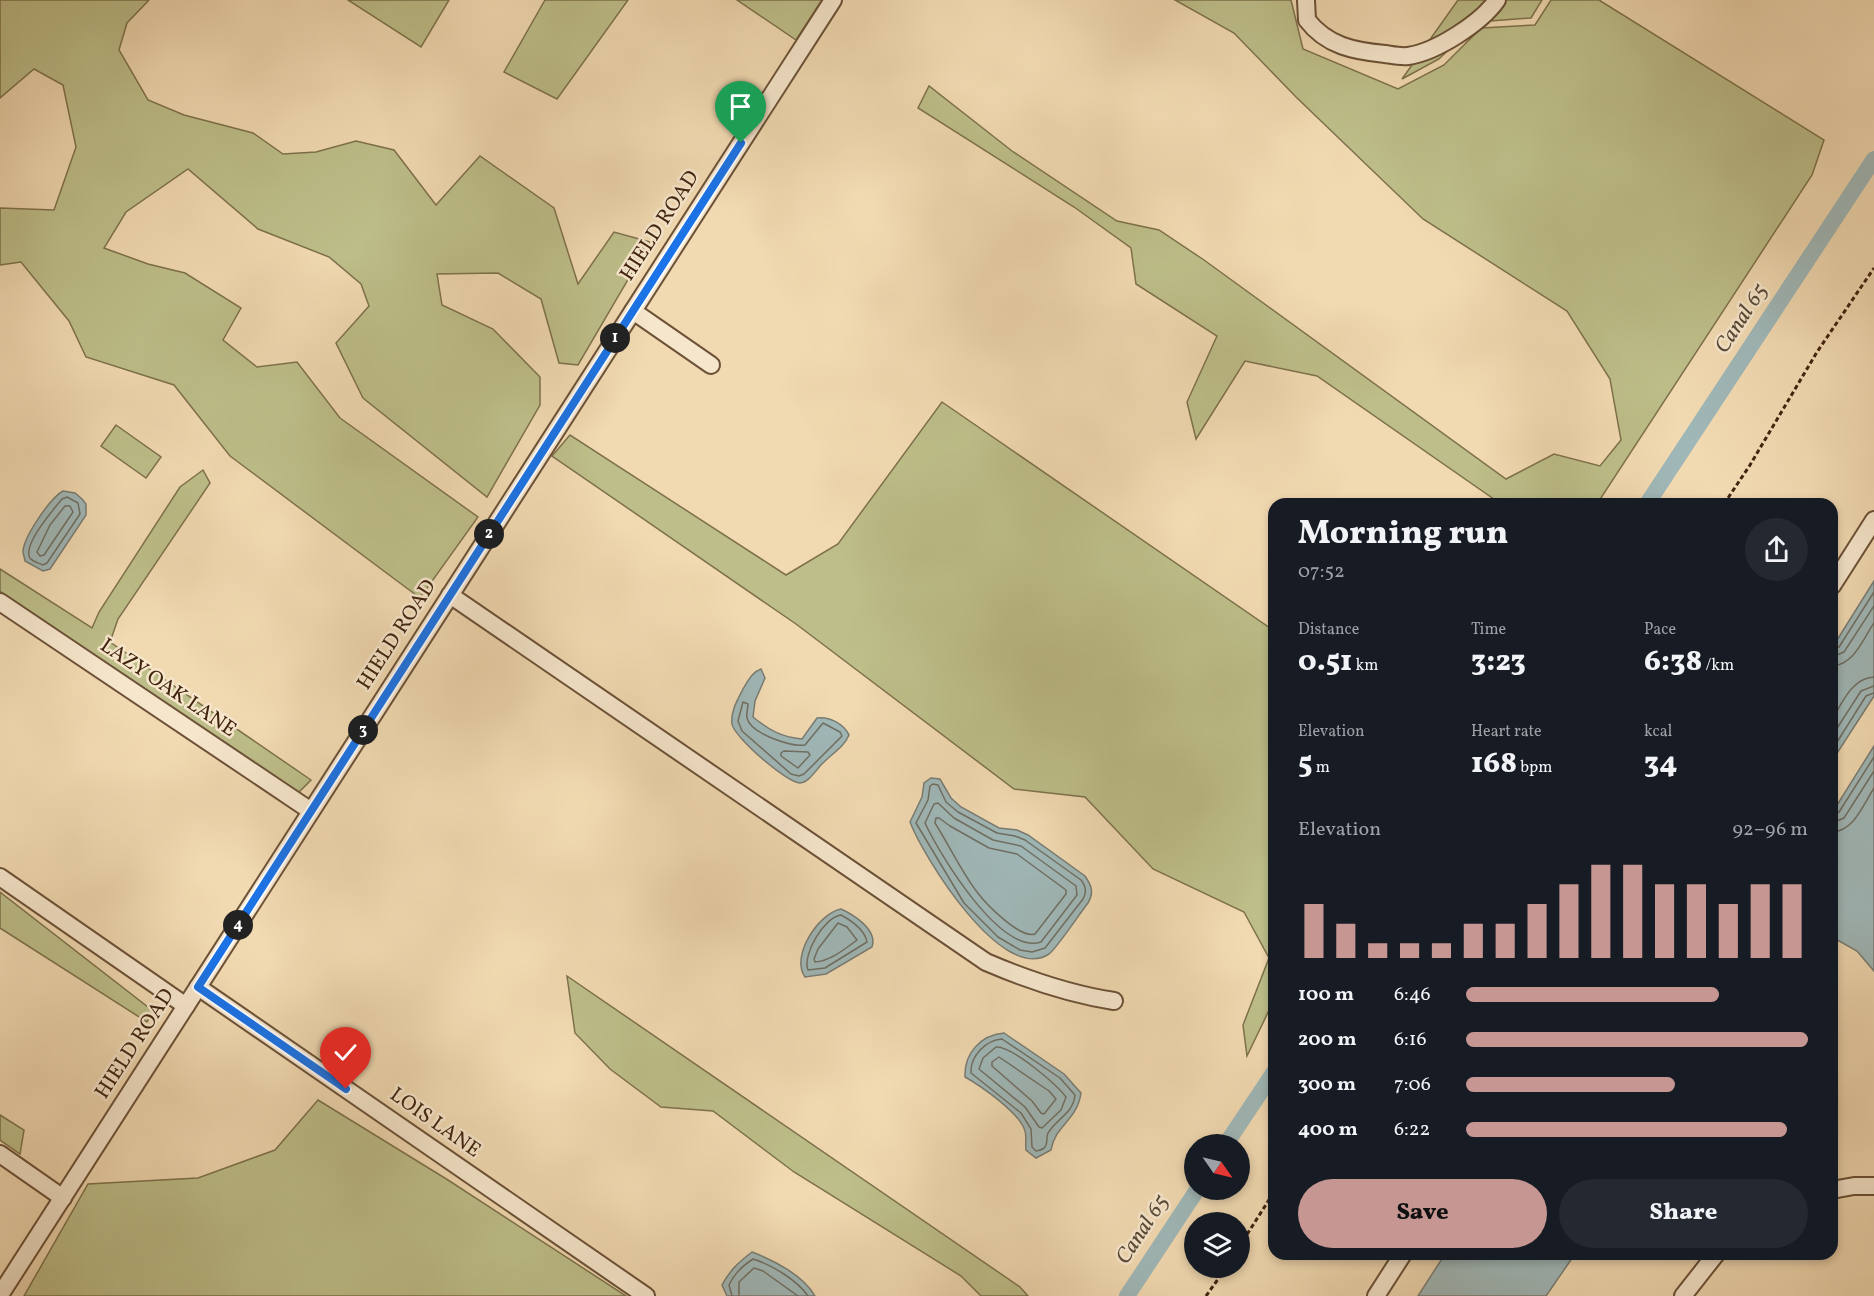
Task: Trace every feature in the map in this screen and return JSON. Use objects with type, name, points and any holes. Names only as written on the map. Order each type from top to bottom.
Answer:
[{"type":"street","name":"HIELD ROAD","points":[[0,1295],[832,0]]},
{"type":"street","points":[[1306,0],[1307,20],[1314,30],[1328,40],[1354,51],[1408,56],[1450,40],[1482,17],[1497,0]]},
{"type":"street","points":[[633,311],[711,366]]},
{"type":"street","points":[[1838,577],[1874,520]]},
{"type":"street","points":[[450,595],[986,962],[1023,978],[1079,995],[1114,1001]]},
{"type":"street","name":"LAZY OAK LANE","points":[[0,602],[311,811]]},
{"type":"street","points":[[0,877],[186,1006]]},
{"type":"street","name":"LOIS LANE","points":[[198,987],[646,1296]]},
{"type":"street","points":[[0,1154],[63,1198]]},
{"type":"street","points":[[1838,1189],[1854,1185],[1874,1186]]},
{"type":"street","points":[[1376,1296],[1399,1260]]},
{"type":"street","points":[[1683,1296],[1711,1260]]},
{"type":"path","points":[[1728,498],[1817,352],[1874,268]]},
{"type":"path","points":[[1250,1230],[1268,1201]]},
{"type":"path","points":[[1206,1296],[1219,1278]]},
{"type":"green space","points":[[0,0],[149,0],[127,23],[119,50],[148,100],[184,115],[253,133],[283,154],[316,152],[356,141],[394,150],[436,205],[480,156],[554,208],[578,284],[614,232],[650,242],[578,365],[559,363],[541,299],[498,273],[437,274],[442,305],[493,329],[540,377],[540,405],[487,497],[363,398],[336,343],[369,306],[361,284],[329,257],[258,229],[188,169],[126,212],[104,248],[148,264],[185,273],[241,308],[223,340],[257,367],[297,362],[340,418],[478,517],[420,598],[230,456],[174,385],[86,357],[69,321],[21,262],[0,265],[0,208],[54,210],[76,147],[63,85],[34,69],[0,98]]},
{"type":"green space","points":[[348,0],[449,0],[421,47]]},
{"type":"green space","points":[[545,0],[628,0],[557,99],[504,72]]},
{"type":"green space","points":[[737,0],[822,0],[796,40]]},
{"type":"green space","points":[[1175,0],[1291,0],[1303,49],[1398,89],[1444,65],[1481,28],[1535,25],[1551,0],[1599,0],[1824,140],[1812,175],[1601,498],[1492,498],[1317,376],[1245,361],[1196,439],[1187,402],[1217,336],[1136,284],[1131,248],[1074,207],[918,108],[929,86],[1012,151],[1117,221],[1159,230],[1204,260],[1506,479],[1554,454],[1600,466],[1621,440],[1610,379],[1567,311],[1423,219],[1296,97],[1234,33]]},
{"type":"green space","points":[[1458,0],[1542,0],[1531,18],[1477,22],[1439,59],[1402,79]]},
{"type":"green space","points":[[942,402],[1268,627],[1268,956],[1244,912],[1153,869],[1085,797],[1014,789],[796,624],[552,456],[570,435],[786,575],[838,544]]},
{"type":"green space","points":[[116,425],[161,457],[146,478],[101,446]]},
{"type":"green space","points":[[203,470],[210,483],[118,619],[110,642],[311,780],[298,793],[0,591],[0,569],[92,628],[99,612],[180,487]]},
{"type":"green space","points":[[0,892],[153,1011],[147,1022],[0,928]]},
{"type":"green space","points":[[1268,961],[1268,1012],[1247,1056],[1243,1025]]},
{"type":"green space","points":[[567,976],[1020,1287],[1028,1296],[981,1296],[961,1276],[794,1172],[713,1111],[661,1107],[610,1069],[575,1033]]},
{"type":"green space","points":[[318,1100],[448,1180],[626,1296],[24,1296],[88,1184],[198,1178],[275,1150]]},
{"type":"green space","points":[[0,1115],[24,1130],[20,1154],[0,1140]]},
{"type":"water","points":[[63,491],[75,493],[82,499],[86,504],[86,515],[50,569],[43,571],[25,561],[24,546],[32,528]]},
{"type":"water","points":[[1874,581],[1874,696],[1838,752],[1838,638]]},
{"type":"water","points":[[761,669],[765,678],[755,701],[753,717],[759,722],[781,735],[802,739],[817,718],[826,718],[840,724],[849,735],[841,746],[804,782],[793,781],[773,768],[742,739],[732,724],[733,710],[743,689],[753,675]]},
{"type":"water","points":[[1874,746],[1874,971],[1857,951],[1838,940],[1838,803]]},
{"type":"water","points":[[931,778],[940,779],[951,798],[961,807],[999,828],[1017,830],[1028,835],[1085,876],[1091,890],[1090,899],[1049,954],[1030,959],[1009,951],[988,935],[947,887],[910,822],[922,797],[924,783]]},
{"type":"water","points":[[841,909],[864,924],[872,935],[872,947],[826,974],[805,977],[801,968],[801,958],[809,937],[824,918]]},
{"type":"water","points":[[1004,1033],[1064,1074],[1081,1093],[1075,1110],[1057,1134],[1051,1150],[1036,1158],[1026,1150],[1025,1131],[1016,1116],[990,1093],[965,1077],[967,1061],[975,1047],[988,1037]]},
{"type":"water","points":[[752,1252],[795,1275],[810,1288],[815,1296],[727,1296],[722,1285],[735,1267]]},
{"type":"water","points":[[1441,1260],[1571,1260],[1546,1296],[1418,1296]]},
{"type":"waterway","name":"Canal 65","points":[[1651,498],[1874,159]]},
{"type":"waterway","name":"Canal 65","points":[[1233,1134],[1268,1081]]},
{"type":"waterway","name":"Canal 65","points":[[1127,1296],[1190,1200]]},
{"type":"route","points":[[346,1089],[198,987],[741,143]]}]
